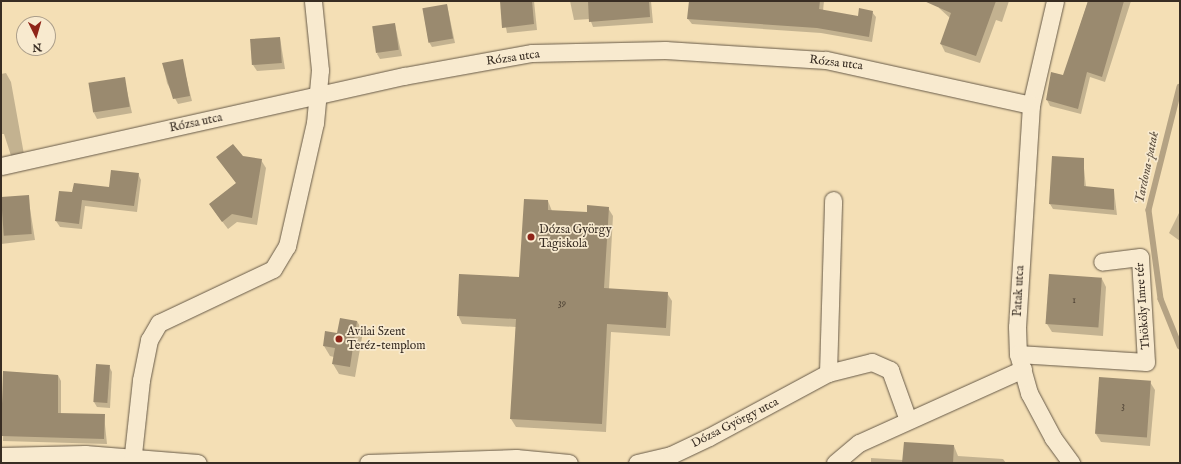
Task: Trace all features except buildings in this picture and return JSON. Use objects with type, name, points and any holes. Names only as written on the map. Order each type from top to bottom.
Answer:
[{"type":"street","points":[[132,461],[141,380],[149,340],[159,323],[273,269],[282,258],[315,123],[320,70],[313,1]]},
{"type":"street","points":[[1030,105],[1055,1]]},
{"type":"street","name":"Rózsa utca","points":[[1,166],[317,97],[404,76],[532,53],[665,50],[855,64],[1030,105]]},
{"type":"street","name":"Patak utca","points":[[1030,105],[1021,362],[1041,419],[1071,463]]},
{"type":"street","points":[[828,372],[833,200]]},
{"type":"street","name":"Thököly Imre tér","points":[[835,463],[859,443],[908,420],[1021,362],[1146,362],[1140,257],[1102,262]]},
{"type":"street","name":"Dózsa György utca","points":[[637,463],[671,455],[709,437],[828,372],[872,362],[882,365],[895,381],[908,420]]},
{"type":"street","points":[[1,456],[25,453],[132,461],[198,463]]},
{"type":"street","points":[[368,463],[516,458],[561,463]]},
{"type":"waterway","name":"Tardona-patak","points":[[1180,87],[1149,210],[1161,299],[1180,346]]},
{"type":"place","name":"Dózsa György Tagiskola","points":[[531,237]]},
{"type":"place","name":"Avilai Szent Teréz-templom","points":[[339,339]]}]
